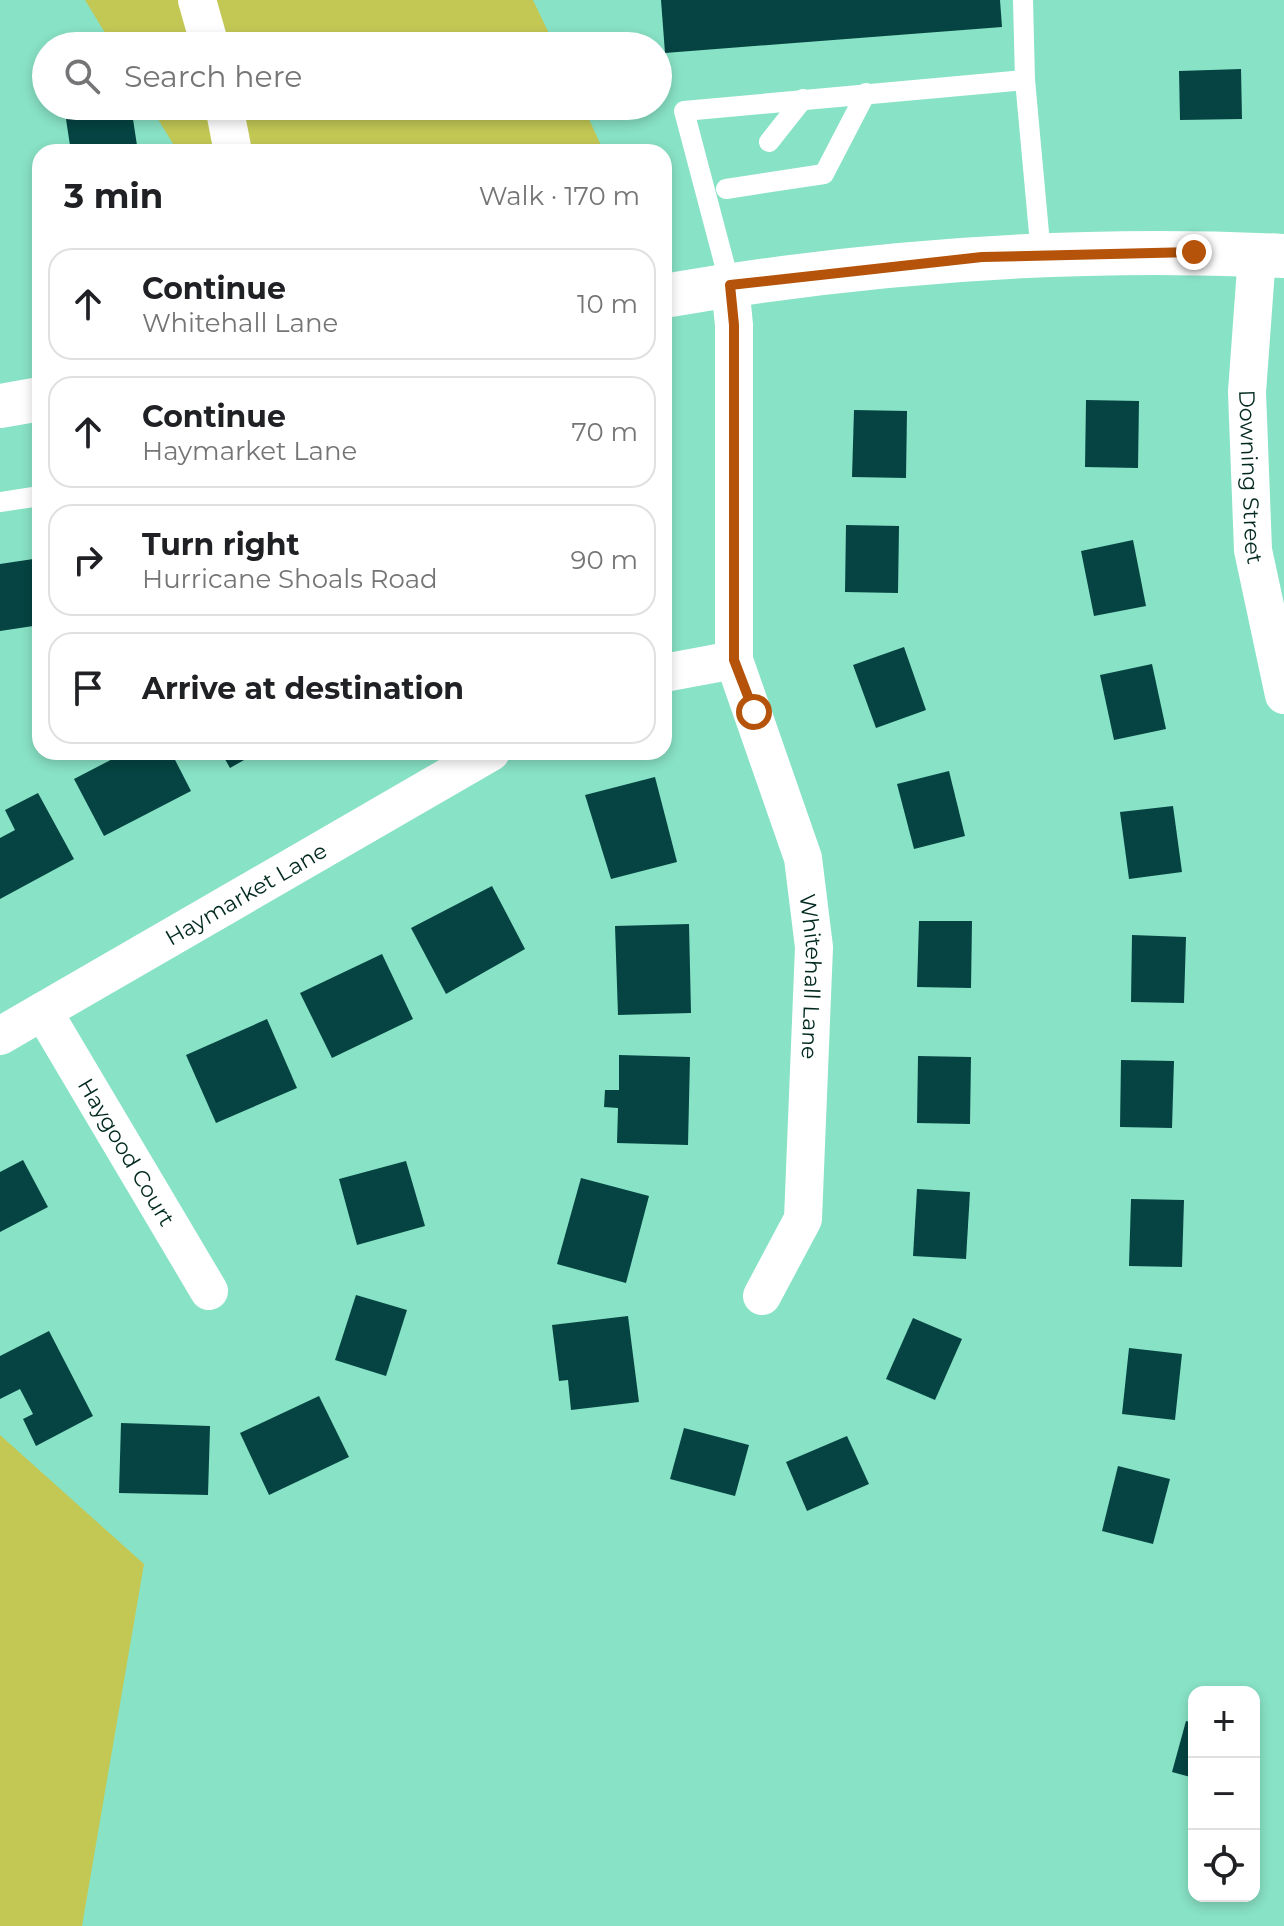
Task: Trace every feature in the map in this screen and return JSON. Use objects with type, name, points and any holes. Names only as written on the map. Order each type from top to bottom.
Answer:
[{"type":"street","points":[[197,0],[206,32]]},
{"type":"street","points":[[227,120],[231,144]]},
{"type":"street","points":[[672,295],[730,285],[968,258],[1151,250],[1270,256]]},
{"type":"street","name":"Downing Street","points":[[1270,256],[1247,392],[1253,550],[1284,695]]},
{"type":"street","points":[[672,672],[734,660],[734,325],[730,285]]},
{"type":"street","points":[[0,406],[32,400]]},
{"type":"street","name":"Whitehall Lane","points":[[734,660],[803,858],[814,947],[803,1219],[762,1296]]},
{"type":"street","name":"Haymarket Lane","points":[[0,1036],[477,760]]},
{"type":"street","name":"Haygood Court","points":[[43,1011],[209,1291]]},
{"type":"lane","points":[[1023,0],[1025,80],[1041,255]]},
{"type":"lane","points":[[730,285],[684,111],[1025,80]]},
{"type":"lane","points":[[726,189],[824,174],[866,93]]},
{"type":"lane","points":[[769,142],[803,99]]},
{"type":"lane","points":[[710,210],[743,170]]},
{"type":"lane","points":[[0,502],[32,497]]},
{"type":"shaded area","points":[[85,0],[533,0],[548,32],[104,32]]},
{"type":"shaded area","points":[[159,120],[589,120],[600,144],[173,144]]},
{"type":"shaded area","points":[[0,1435],[144,1564],[82,1926],[0,1926]]},
{"type":"building","points":[[661,0],[1000,0],[1002,27],[672,52],[672,32],[663,32]]},
{"type":"building","points":[[1241,69],[1242,119],[1180,120],[1179,71]]},
{"type":"building","points":[[66,120],[133,120],[137,144],[70,144]]},
{"type":"building","points":[[1086,400],[1139,401],[1138,468],[1085,467]]},
{"type":"building","points":[[854,410],[907,411],[906,478],[852,477]]},
{"type":"building","points":[[846,525],[899,526],[898,593],[845,592]]},
{"type":"building","points":[[1133,540],[1146,606],[1094,616],[1081,551]]},
{"type":"building","points":[[32,559],[32,626],[0,631],[0,564]]},
{"type":"building","points":[[904,647],[926,710],[876,728],[853,665]]},
{"type":"building","points":[[1152,664],[1166,729],[1114,740],[1100,675]]},
{"type":"building","points":[[111,760],[175,760],[191,791],[104,836],[74,779]]},
{"type":"building","points":[[226,760],[244,760],[230,768]]},
{"type":"building","points":[[949,771],[965,836],[914,849],[897,784]]},
{"type":"building","points":[[655,777],[677,862],[611,879],[585,795]]},
{"type":"building","points":[[38,793],[74,859],[0,899],[0,838],[15,830],[5,810]]},
{"type":"building","points":[[1173,806],[1182,872],[1129,879],[1120,812]]},
{"type":"building","points":[[492,886],[525,949],[446,994],[411,928]]},
{"type":"building","points":[[919,921],[972,921],[971,988],[917,987]]},
{"type":"building","points":[[689,924],[691,1013],[618,1015],[615,926]]},
{"type":"building","points":[[1132,935],[1186,937],[1184,1003],[1131,1002]]},
{"type":"building","points":[[382,954],[413,1019],[332,1058],[300,993]]},
{"type":"building","points":[[267,1019],[297,1088],[216,1123],[186,1055]]},
{"type":"building","points":[[619,1055],[690,1057],[688,1145],[617,1143],[618,1108],[604,1107],[605,1090],[619,1090]]},
{"type":"building","points":[[918,1056],[971,1057],[970,1124],[917,1123]]},
{"type":"building","points":[[1121,1060],[1174,1061],[1172,1128],[1120,1127]]},
{"type":"building","points":[[23,1160],[48,1207],[0,1232],[0,1172]]},
{"type":"building","points":[[406,1161],[425,1226],[357,1245],[339,1179]]},
{"type":"building","points":[[581,1178],[649,1196],[626,1283],[557,1264]]},
{"type":"building","points":[[917,1189],[970,1192],[966,1259],[913,1256]]},
{"type":"building","points":[[1131,1199],[1184,1200],[1182,1267],[1129,1266]]},
{"type":"building","points":[[356,1295],[407,1310],[386,1376],[335,1360]]},
{"type":"building","points":[[628,1316],[639,1402],[571,1410],[568,1380],[559,1381],[552,1325]]},
{"type":"building","points":[[913,1318],[962,1339],[935,1400],[886,1379]]},
{"type":"building","points":[[49,1331],[93,1416],[36,1446],[23,1419],[33,1414],[20,1389],[0,1399],[0,1356]]},
{"type":"building","points":[[1129,1348],[1182,1354],[1175,1420],[1122,1414]]},
{"type":"building","points":[[319,1396],[349,1457],[269,1495],[240,1433]]},
{"type":"building","points":[[121,1423],[210,1426],[208,1495],[119,1493]]},
{"type":"building","points":[[684,1428],[749,1445],[735,1496],[670,1479]]},
{"type":"building","points":[[847,1436],[869,1484],[807,1511],[786,1462]]},
{"type":"building","points":[[1118,1466],[1170,1479],[1153,1544],[1102,1531]]},
{"type":"building","points":[[1186,1721],[1188,1722],[1188,1776],[1172,1772]]},
{"type":"route","points":[[754,712],[734,660],[734,325],[730,285],[982,257],[1151,250],[1194,252]]}]
